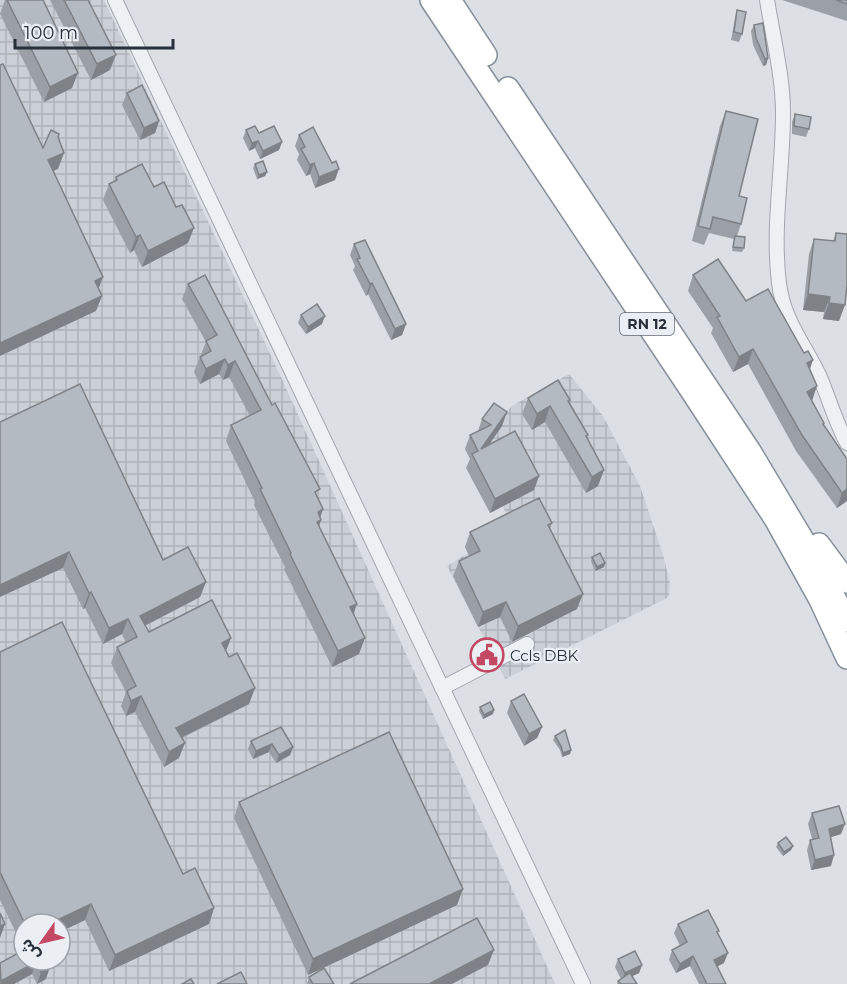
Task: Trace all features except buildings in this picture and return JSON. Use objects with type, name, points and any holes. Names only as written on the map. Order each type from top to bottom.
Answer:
[{"type":"highway","name":"RN 12","points":[[431,0],[775,519],[820,600],[847,658]]},
{"type":"highway","name":"RN 12","points":[[450,0],[750,451],[811,553],[847,621]]},
{"type":"highway","points":[[774,493],[801,520],[847,582]]},
{"type":"street","points":[[115,0],[582,984]]},
{"type":"street","points":[[767,0],[781,85],[783,113],[777,241],[779,283],[785,310],[818,374],[837,426],[847,443]]},
{"type":"street","points":[[442,688],[527,644]]},
{"type":"shaded area","points":[[0,0],[104,0],[282,379],[555,984],[0,984]]},
{"type":"shaded area","points":[[569,374],[603,416],[640,486],[663,555],[670,583],[669,597],[505,679],[447,566],[511,526],[477,443],[512,406]]},
{"type":"place","name":"Ccls DBK","points":[[487,655]]}]
